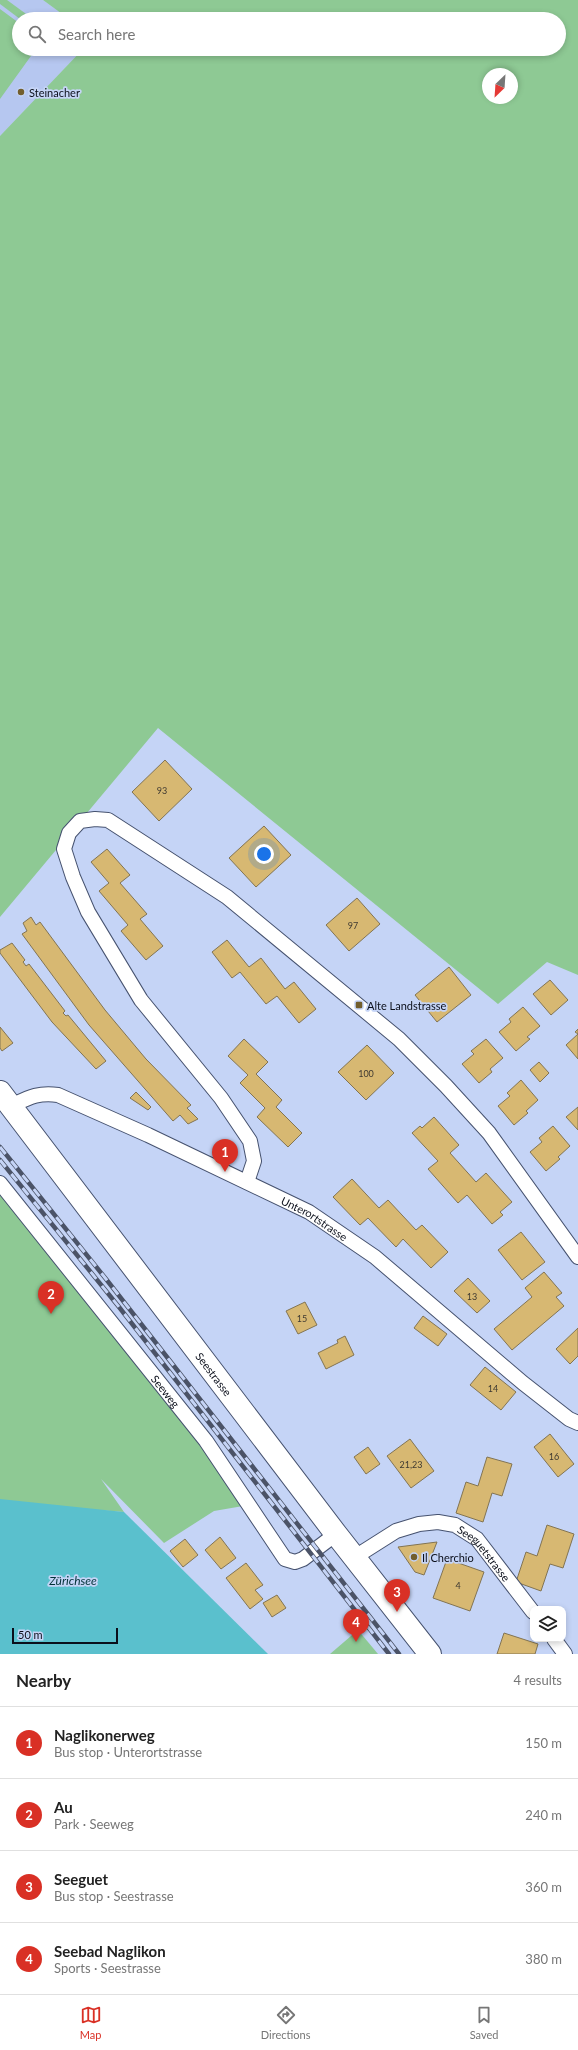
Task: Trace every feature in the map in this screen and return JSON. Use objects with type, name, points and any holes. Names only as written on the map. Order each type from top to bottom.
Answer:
[{"type":"main road","name":"Seestrasse","points":[[5,1099],[336,1534],[430,1654]]},
{"type":"street","points":[[247,1182],[254,1161],[250,1141],[221,1098],[154,1019],[137,994],[88,912],[64,849],[69,833],[80,821],[95,819],[108,820],[227,897],[399,1039],[446,1086],[489,1133],[578,1257]]},
{"type":"street","name":"Unterortstrasse","points":[[5,1099],[45,1093],[58,1095],[309,1212],[375,1257],[523,1383],[569,1419],[578,1423]]},
{"type":"street","name":"Seeweg","points":[[0,1183],[206,1441],[286,1559],[295,1562],[303,1559],[336,1534]]},
{"type":"street","name":"Seeguetstrasse","points":[[355,1557],[396,1531],[419,1524],[438,1522],[455,1525],[477,1539],[530,1608]]},
{"type":"street","points":[[556,1642],[565,1654]]},
{"type":"shaded area","name":"Steinacher","points":[[0,0],[43,0],[59,12],[12,12],[12,56],[76,56],[0,136]]},
{"type":"shaded area","points":[[0,0],[7,0],[23,12],[12,13],[0,4]]},
{"type":"shaded area","points":[[43,0],[578,0],[578,975],[547,962],[498,1004],[158,728],[0,917],[0,136],[76,56],[566,56],[566,12],[59,12]]},
{"type":"shaded area","points":[[0,9],[12,18],[12,56],[31,56],[0,99]]},
{"type":"shaded area","points":[[0,1183],[249,1505],[214,1511],[164,1543],[101,1479],[124,1512],[98,1510],[0,1553]]},
{"type":"shaded area","points":[[358,1630],[378,1654],[330,1654]]},
{"type":"water","name":"Zürichsee","points":[[0,1499],[124,1512],[268,1654],[0,1654]]},
{"type":"building","points":[[165,760],[192,789],[159,821],[132,792]]},
{"type":"building","points":[[264,826],[291,855],[256,887],[229,858]]},
{"type":"building","points":[[107,849],[130,875],[120,883],[147,914],[140,919],[163,946],[146,960],[121,931],[128,925],[99,891],[109,883],[91,862]]},
{"type":"building","points":[[357,898],[380,924],[349,951],[326,925]]},
{"type":"building","points":[[31,917],[36,925],[40,922],[105,1010],[146,1059],[191,1105],[187,1108],[198,1119],[188,1124],[180,1115],[173,1121],[89,1025],[22,934],[27,931],[23,923]]},
{"type":"building","points":[[227,940],[249,967],[261,958],[285,989],[294,982],[316,1009],[299,1023],[277,996],[266,1004],[240,972],[232,978],[212,952]]},
{"type":"building","points":[[12,943],[25,960],[23,962],[26,966],[29,964],[65,1011],[63,1013],[66,1016],[68,1015],[106,1061],[96,1069],[52,1022],[0,953],[0,950]]},
{"type":"building","points":[[449,967],[471,995],[437,1022],[415,995]]},
{"type":"building","points":[[550,980],[568,1000],[551,1015],[533,994]]},
{"type":"building","points":[[523,1007],[540,1026],[527,1037],[530,1039],[516,1051],[499,1032],[511,1022],[509,1019]]},
{"type":"building","points":[[0,1027],[13,1043],[2,1051],[0,1048]]},
{"type":"building","points":[[578,1034],[578,1059],[566,1045]]},
{"type":"building","points":[[244,1039],[268,1062],[256,1074],[282,1100],[276,1107],[302,1133],[288,1147],[257,1117],[265,1108],[240,1083],[248,1075],[228,1056]]},
{"type":"building","points":[[486,1039],[503,1058],[490,1069],[492,1072],[479,1083],[462,1064],[474,1054],[471,1051]]},
{"type":"building","points":[[367,1045],[394,1073],[366,1100],[338,1072]]},
{"type":"building","points":[[539,1062],[549,1073],[540,1082],[530,1070]]},
{"type":"building","points":[[521,1080],[538,1100],[526,1111],[528,1113],[514,1125],[498,1106],[510,1096],[507,1093]]},
{"type":"building","points":[[136,1092],[151,1107],[148,1110],[130,1098]]},
{"type":"building","points":[[578,1107],[578,1130],[566,1117]]},
{"type":"building","points":[[434,1117],[459,1145],[450,1153],[476,1182],[486,1173],[512,1202],[500,1212],[503,1215],[492,1224],[467,1195],[458,1203],[428,1169],[438,1161],[412,1133],[420,1126],[422,1128]]},
{"type":"building","points":[[553,1126],[570,1146],[558,1157],[560,1159],[546,1171],[530,1152],[542,1142],[539,1138]]},
{"type":"building","points":[[352,1179],[379,1208],[388,1200],[416,1230],[422,1225],[448,1252],[431,1268],[403,1239],[396,1247],[368,1218],[360,1225],[333,1197]]},
{"type":"building","points":[[521,1232],[545,1262],[522,1280],[498,1250]]},
{"type":"building","points":[[544,1272],[562,1293],[556,1297],[564,1306],[512,1350],[494,1329],[532,1297],[525,1288]]},
{"type":"building","points":[[468,1278],[490,1301],[477,1313],[454,1291]]},
{"type":"building","points":[[305,1302],[317,1325],[298,1334],[286,1311]]},
{"type":"building","points":[[423,1316],[447,1334],[438,1346],[414,1328]]},
{"type":"building","points":[[578,1328],[578,1356],[570,1364],[556,1349]]},
{"type":"building","points":[[345,1336],[354,1355],[326,1369],[318,1353],[338,1343],[337,1340]]},
{"type":"building","points":[[485,1367],[516,1392],[501,1410],[470,1385]]},
{"type":"building","points":[[550,1434],[574,1464],[558,1477],[534,1447]]},
{"type":"building","points":[[410,1439],[434,1471],[411,1488],[387,1456]]},
{"type":"building","points":[[368,1447],[380,1464],[366,1474],[354,1457]]},
{"type":"building","points":[[487,1457],[512,1464],[502,1496],[492,1493],[483,1522],[456,1513],[466,1482],[478,1486]]},
{"type":"building","points":[[547,1525],[574,1534],[563,1568],[550,1564],[541,1591],[516,1582],[526,1552],[537,1556]]},
{"type":"building","points":[[220,1537],[236,1558],[221,1569],[205,1550]]},
{"type":"building","points":[[185,1539],[198,1555],[183,1567],[170,1551]]},
{"type":"building","points":[[437,1542],[424,1575],[415,1572],[398,1547]]},
{"type":"building","points":[[447,1559],[484,1572],[470,1611],[433,1598]]},
{"type":"building","points":[[246,1563],[263,1585],[255,1590],[263,1599],[250,1609],[226,1578]]},
{"type":"building","points":[[277,1595],[286,1608],[272,1617],[263,1603]]},
{"type":"building","points":[[504,1633],[538,1644],[535,1654],[497,1654]]},
{"type":"railway","points":[[0,1147],[106,1279],[399,1654]]},
{"type":"railway","points":[[0,1160],[119,1307],[389,1654]]},
{"type":"place","name":"Steinacher","points":[[21,92]]},
{"type":"place","name":"Alte Landstrasse","points":[[359,1005]]},
{"type":"place","name":"Naglikonerweg","points":[[225,1172]]},
{"type":"place","name":"Au","points":[[51,1314]]},
{"type":"place","name":"Il Cherchio","points":[[414,1557]]},
{"type":"place","name":"Seeguet","points":[[397,1612]]},
{"type":"place","name":"Seebad Naglikon","points":[[356,1642]]}]
